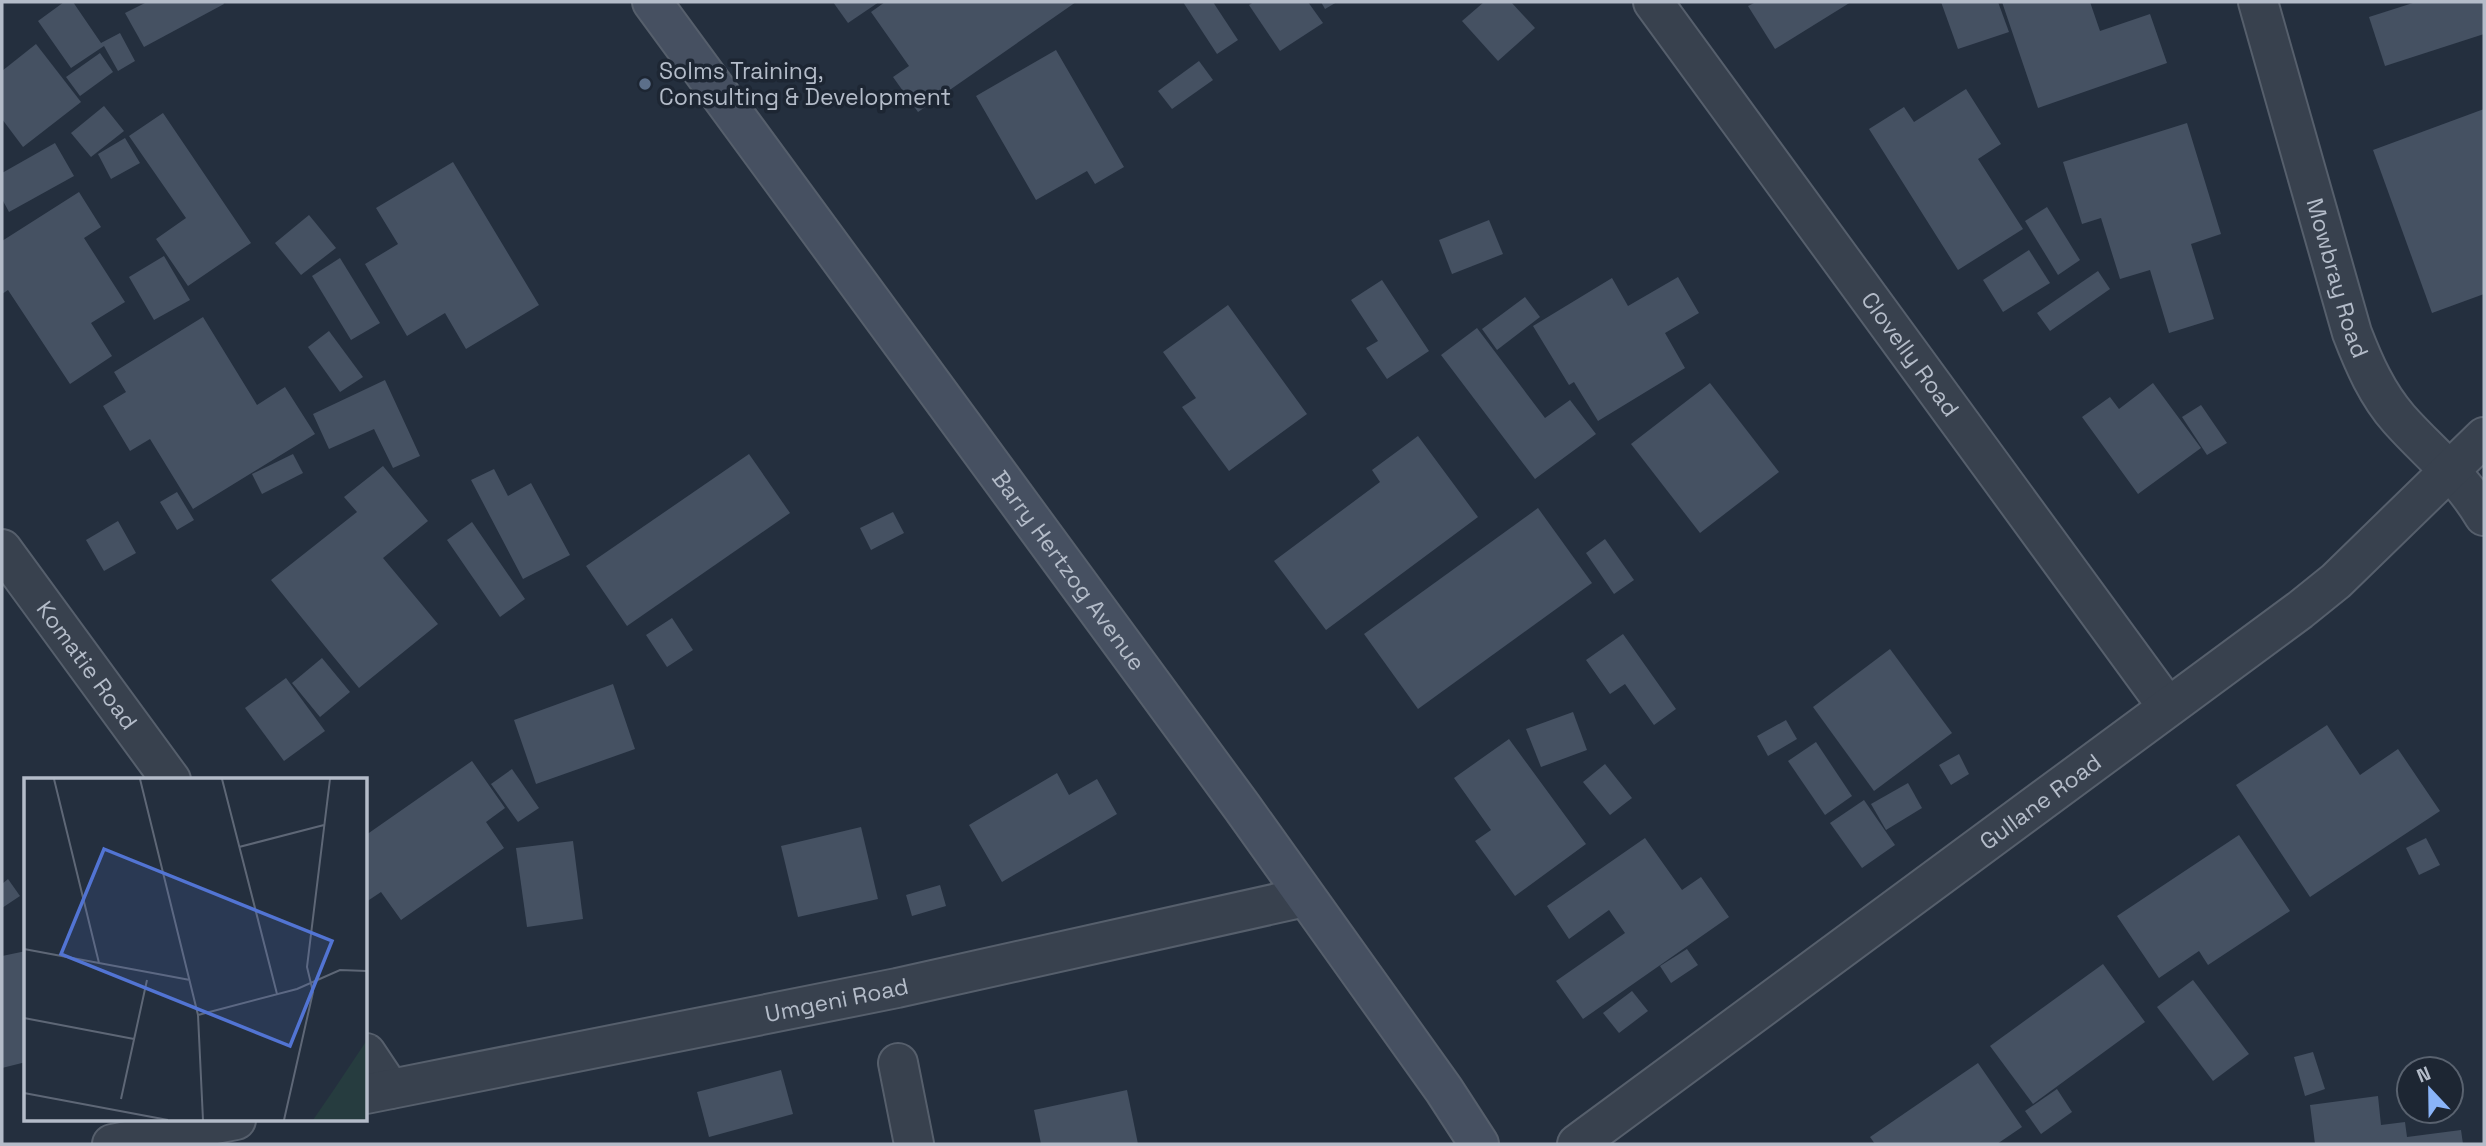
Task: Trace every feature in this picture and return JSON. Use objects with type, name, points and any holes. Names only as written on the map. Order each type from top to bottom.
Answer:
[{"type":"main road","name":"Barry Hertzog Avenue","points":[[652,2],[1242,807],[1444,1090],[1479,1144]]},
{"type":"street","name":"Clovelly Road","points":[[1653,2],[2167,706]]},
{"type":"street","name":"Mowbray Road","points":[[2259,2],[2365,367],[2380,394],[2399,419],[2452,470],[2484,516]]},
{"type":"street","name":"Gullane Road","points":[[1577,1144],[2336,581],[2484,437]]},
{"type":"street","name":"Komatie Road","points":[[2,549],[171,778]]},
{"type":"street","name":"Umgeni Road","points":[[378,1092],[897,988],[1305,897]]},
{"type":"street","points":[[368,1060],[378,1092]]},
{"type":"street","points":[[898,1063],[914,1144]]},
{"type":"street","points":[[113,1144],[226,1122]]},
{"type":"building","points":[[64,2],[73,2],[101,43],[120,33],[135,61],[118,71],[104,46],[71,68],[38,21]]},
{"type":"building","points":[[147,2],[224,4],[144,47],[125,13]]},
{"type":"building","points":[[833,2],[879,2],[848,23]]},
{"type":"building","points":[[885,2],[1076,2],[918,112],[893,77],[909,66],[871,12]]},
{"type":"building","points":[[1183,2],[1213,2],[1238,40],[1217,54]]},
{"type":"building","points":[[1254,2],[1308,2],[1323,23],[1280,51],[1249,5]]},
{"type":"building","points":[[1321,2],[1337,2],[1325,9]]},
{"type":"building","points":[[1484,2],[1511,2],[1535,28],[1498,61],[1462,21]]},
{"type":"building","points":[[1756,2],[1851,2],[1775,49],[1748,6]]},
{"type":"building","points":[[1941,2],[1998,2],[2009,32],[1958,49]]},
{"type":"building","points":[[2002,2],[2090,2],[2100,31],[2150,14],[2167,63],[2038,108]]},
{"type":"building","points":[[2416,2],[2484,2],[2484,34],[2385,66],[2369,17]]},
{"type":"building","points":[[36,44],[81,102],[23,147],[2,119],[2,71]]},
{"type":"building","points":[[1056,50],[1124,167],[1095,184],[1087,171],[1036,200],[976,96]]},
{"type":"building","points":[[100,53],[113,72],[80,96],[66,77]]},
{"type":"building","points":[[1199,61],[1213,80],[1172,109],[1158,91]]},
{"type":"building","points":[[1966,89],[2001,144],[1978,159],[2023,229],[1958,270],[1869,129],[1904,107],[1914,122]]},
{"type":"building","points":[[104,106],[124,131],[91,157],[71,133]]},
{"type":"building","points":[[2484,109],[2484,294],[2432,313],[2373,150]]},
{"type":"building","points":[[163,113],[251,243],[188,286],[156,239],[186,218],[129,136]]},
{"type":"building","points":[[2187,123],[2221,234],[2191,244],[2214,319],[2169,333],[2150,270],[2120,279],[2101,218],[2082,224],[2063,162]]},
{"type":"building","points":[[125,138],[140,163],[111,179],[98,154]]},
{"type":"building","points":[[55,143],[74,176],[9,212],[2,199],[2,173]]},
{"type":"building","points":[[453,162],[539,305],[466,349],[445,313],[407,336],[365,264],[398,244],[376,208]]},
{"type":"building","points":[[79,192],[101,227],[84,238],[125,302],[91,323],[112,356],[70,384],[8,290],[2,294],[2,241]]},
{"type":"building","points":[[2047,207],[2080,260],[2058,275],[2025,221]]},
{"type":"building","points":[[309,215],[336,248],[301,275],[275,243]]},
{"type":"building","points":[[1489,220],[1503,254],[1452,274],[1439,240]]},
{"type":"building","points":[[2029,250],[2050,283],[2003,312],[1983,280]]},
{"type":"building","points":[[164,256],[190,300],[154,320],[129,277]]},
{"type":"building","points":[[340,258],[380,323],[351,340],[312,276]]},
{"type":"building","points":[[2098,271],[2110,289],[2050,331],[2037,313]]},
{"type":"building","points":[[1678,277],[1699,313],[1665,333],[1685,368],[1598,421],[1574,382],[1569,385],[1533,326],[1612,278],[1628,306]]},
{"type":"building","points":[[1382,280],[1429,351],[1387,379],[1366,348],[1378,341],[1351,300]]},
{"type":"building","points":[[1525,297],[1540,317],[1497,350],[1482,329]]},
{"type":"building","points":[[1228,305],[1307,414],[1229,471],[1182,407],[1196,398],[1163,352]]},
{"type":"building","points":[[203,317],[257,405],[285,387],[315,434],[193,509],[150,439],[130,451],[103,406],[126,392],[114,372]]},
{"type":"building","points":[[1477,328],[1545,418],[1570,400],[1596,434],[1535,479],[1441,355]]},
{"type":"building","points":[[329,331],[363,377],[340,392],[308,347]]},
{"type":"building","points":[[385,380],[420,456],[393,468],[374,429],[329,449],[313,414]]},
{"type":"building","points":[[1710,383],[1779,472],[1700,533],[1631,444]]},
{"type":"building","points":[[2153,383],[2201,448],[2138,494],[2082,417],[2110,397],[2119,409]]},
{"type":"building","points":[[2201,405],[2227,443],[2207,455],[2182,417]]},
{"type":"building","points":[[1418,436],[1478,517],[1326,630],[1274,561],[1380,482],[1372,470]]},
{"type":"building","points":[[293,454],[303,473],[262,494],[252,474]]},
{"type":"building","points":[[749,454],[790,513],[627,626],[586,566]]},
{"type":"building","points":[[383,466],[428,521],[383,558],[438,624],[359,688],[271,580],[357,512],[344,497]]},
{"type":"building","points":[[494,469],[508,496],[531,483],[570,555],[523,579],[471,480]]},
{"type":"building","points":[[177,492],[194,520],[177,530],[160,502]]},
{"type":"building","points":[[1538,508],[1592,583],[1418,709],[1364,634]]},
{"type":"building","points":[[893,512],[904,533],[871,550],[860,528]]},
{"type":"building","points":[[118,521],[136,553],[104,571],[86,540]]},
{"type":"building","points":[[472,522],[525,599],[500,617],[447,540]]},
{"type":"building","points":[[1605,539],[1634,580],[1614,594],[1586,553]]},
{"type":"building","points":[[672,618],[693,650],[667,667],[646,635]]},
{"type":"building","points":[[1623,634],[1676,709],[1654,725],[1625,684],[1610,694],[1586,660]]},
{"type":"building","points":[[1890,649],[1952,733],[1874,791],[1813,707]]},
{"type":"building","points":[[322,658],[350,692],[320,717],[292,683]]},
{"type":"building","points":[[286,678],[325,731],[284,761],[245,708]]},
{"type":"building","points":[[613,684],[635,749],[536,784],[514,720]]},
{"type":"building","points":[[1573,712],[1587,750],[1541,767],[1526,729]]},
{"type":"building","points":[[1786,720],[1797,739],[1768,756],[1757,736]]},
{"type":"building","points":[[2327,725],[2360,775],[2398,749],[2440,811],[2310,897],[2236,785]]},
{"type":"building","points":[[1509,739],[1586,844],[1515,896],[1475,841],[1491,830],[1454,778]]},
{"type":"building","points":[[1816,742],[1852,796],[1825,815],[1788,761]]},
{"type":"building","points":[[1959,754],[1969,774],[1951,785],[1939,765]]},
{"type":"building","points":[[472,761],[505,808],[486,822],[504,848],[401,920],[381,892],[368,901],[368,834]]},
{"type":"building","points":[[1605,764],[1632,798],[1610,815],[1583,782]]},
{"type":"building","points":[[512,769],[539,808],[518,822],[491,784]]},
{"type":"building","points":[[1057,773],[1069,795],[1097,779],[1117,814],[1002,882],[969,825]]},
{"type":"building","points":[[1908,783],[1922,808],[1886,830],[1871,804]]},
{"type":"building","points":[[1864,800],[1895,845],[1862,868],[1830,823]]},
{"type":"building","points":[[861,827],[878,899],[798,917],[781,846]]},
{"type":"building","points":[[2239,835],[2290,911],[2208,965],[2199,951],[2159,978],[2117,916]]},
{"type":"building","points":[[1645,838],[1682,890],[1701,877],[1729,917],[1583,1019],[1556,981],[1625,933],[1609,910],[1569,939],[1547,906]]},
{"type":"building","points":[[2426,838],[2440,865],[2419,875],[2406,848]]},
{"type":"building","points":[[573,841],[583,919],[527,927],[516,848]]},
{"type":"building","points":[[8,879],[20,896],[2,908],[2,884]]},
{"type":"building","points":[[940,885],[946,906],[912,916],[906,895]]},
{"type":"building","points":[[1687,949],[1698,965],[1671,983],[1660,966]]},
{"type":"building","points":[[24,951],[24,1062],[2,1068],[2,956]]},
{"type":"building","points":[[2103,964],[2145,1022],[2033,1104],[1990,1046]]},
{"type":"building","points":[[2193,980],[2249,1054],[2213,1081],[2157,1007]]},
{"type":"building","points":[[1632,991],[1648,1011],[1619,1033],[1603,1013]]},
{"type":"building","points":[[2313,1052],[2325,1089],[2305,1096],[2294,1057]]},
{"type":"building","points":[[1978,1063],[2022,1127],[1997,1144],[1875,1144],[1870,1137]]},
{"type":"building","points":[[781,1070],[793,1114],[709,1137],[697,1092]]},
{"type":"building","points":[[2057,1089],[2072,1112],[2041,1134],[2025,1111]]},
{"type":"building","points":[[1127,1090],[1138,1144],[1041,1144],[1034,1110]]},
{"type":"building","points":[[2378,1096],[2381,1125],[2405,1125],[2407,1137],[2461,1130],[2463,1144],[2315,1144],[2310,1105]]},
{"type":"place","name":"Solms Training, Consulting & Development","points":[[645,84]]}]
